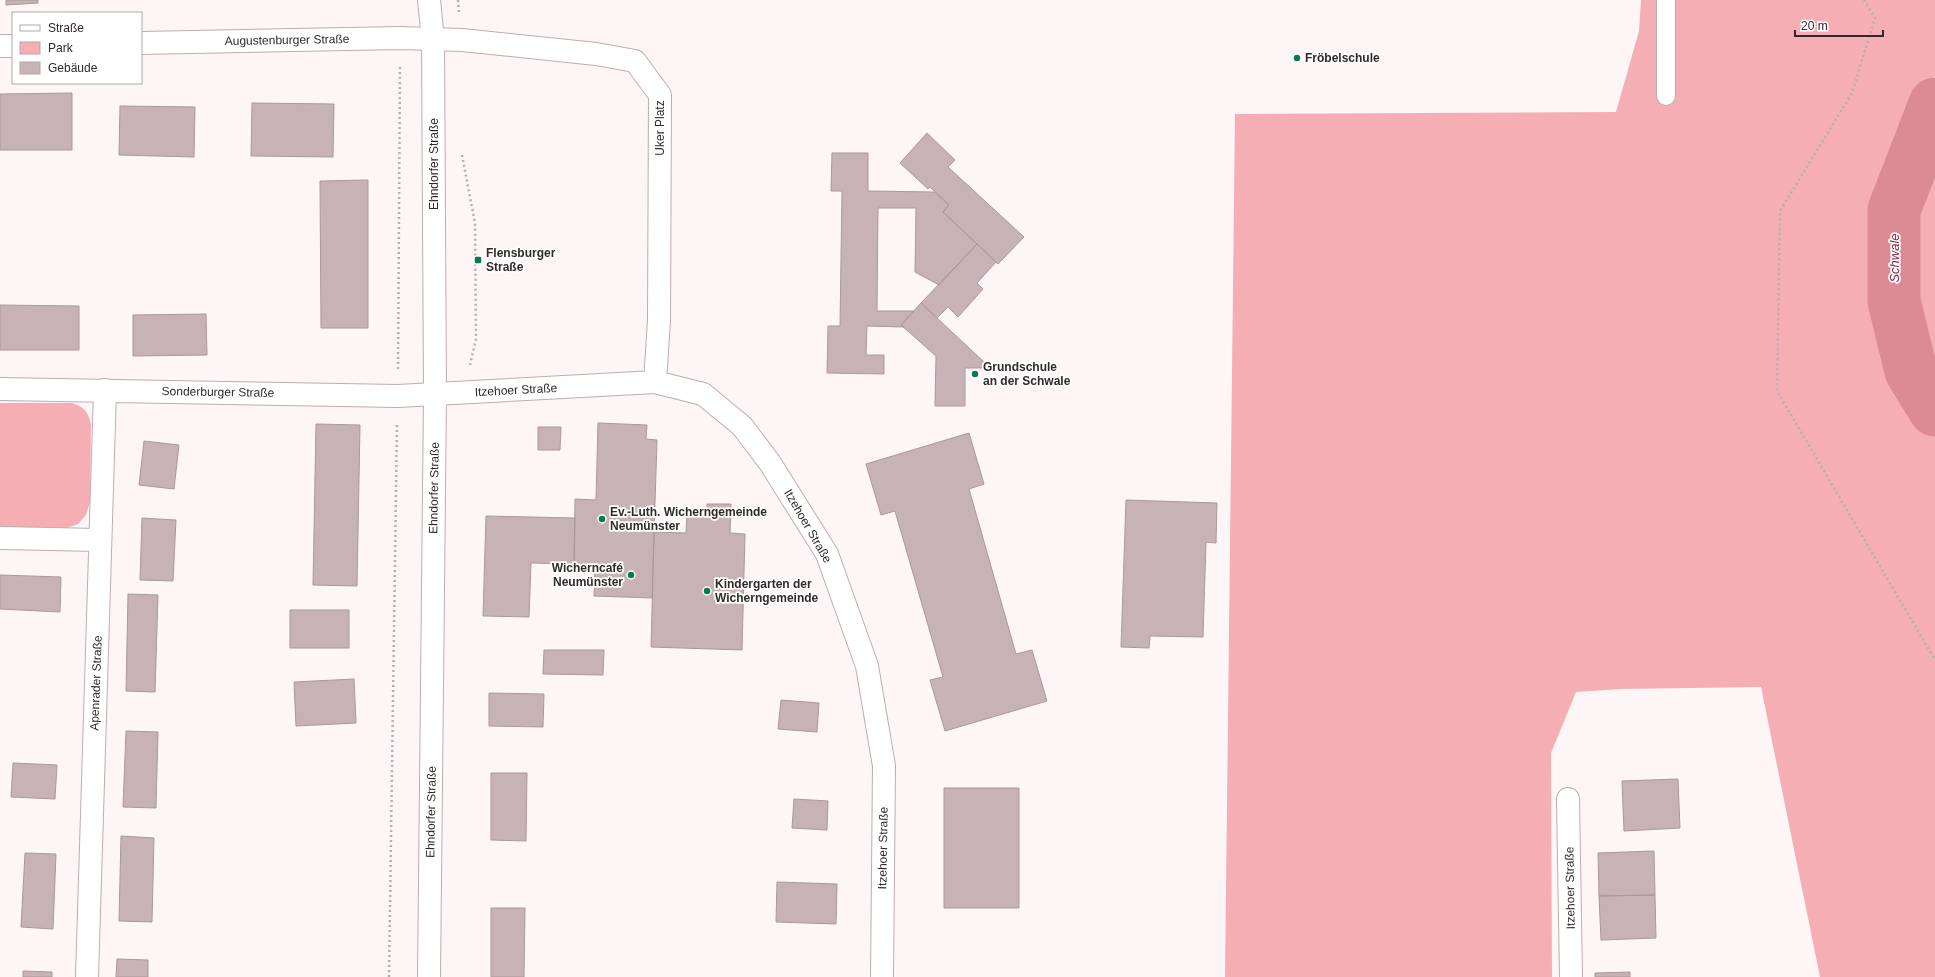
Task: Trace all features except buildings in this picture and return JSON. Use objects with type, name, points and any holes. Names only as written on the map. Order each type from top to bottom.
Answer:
[{"type":"street","name":"Ehndorfer Straße","points":[[429,0],[433,40],[435,395],[429,977]]},
{"type":"street","name":"Augustenburger Straße","points":[[142,43],[401,38],[433,40]]},
{"type":"street","name":"Uker Platz","points":[[433,40],[462,40],[580,52],[635,61],[660,95],[660,320],[655,382]]},
{"type":"street","points":[[0,46],[12,46]]},
{"type":"street","name":"Itzehoer Straße","points":[[435,395],[655,382],[703,394],[742,426],[770,463],[827,554],[867,666],[884,766],[882,977]]},
{"type":"street","name":"Sonderburger Straße","points":[[0,389],[398,396],[435,395]]},
{"type":"street","name":"Apenrader Straße","points":[[87,977],[105,390]]},
{"type":"street","points":[[0,538],[100,540]]},
{"type":"street","name":"Itzehoer Straße","points":[[1568,799],[1571,977]]},
{"type":"lane","points":[[1666,0],[1666,96]]},
{"type":"path","points":[[1864,0],[1875,18],[1852,93],[1780,210],[1777,391],[1935,660]]},
{"type":"path","points":[[389,977],[398,396],[401,38]]},
{"type":"path","points":[[462,154],[475,223],[476,339],[463,393]]},
{"type":"green space","points":[[1641,0],[1935,0],[1935,76],[1926,88],[1884,210],[1935,136],[1935,977],[1820,977],[1761,687],[1621,689],[1576,692],[1551,753],[1552,977],[1225,977],[1235,114],[1616,112],[1639,31]]},
{"type":"green space","points":[[0,403],[72,403],[80,406],[87,413],[91,424],[90,502],[86,515],[78,524],[66,528],[0,527]]},
{"type":"waterway","name":"Schwale","points":[[1935,104],[1894,210],[1894,301],[1911,371],[1935,410]]},
{"type":"place","name":"Fröbelschule","points":[[1297,58]]},
{"type":"place","name":"Flensburger Straße","points":[[478,260]]},
{"type":"place","name":"Grundschule an der Schwale","points":[[975,374]]},
{"type":"place","name":"Ev.-Luth. Wicherngemeinde Neumünster","points":[[602,519]]},
{"type":"place","name":"Wicherncafé Neumünster","points":[[631,575]]},
{"type":"place","name":"Kindergarten der Wicherngemeinde","points":[[707,591]]}]
